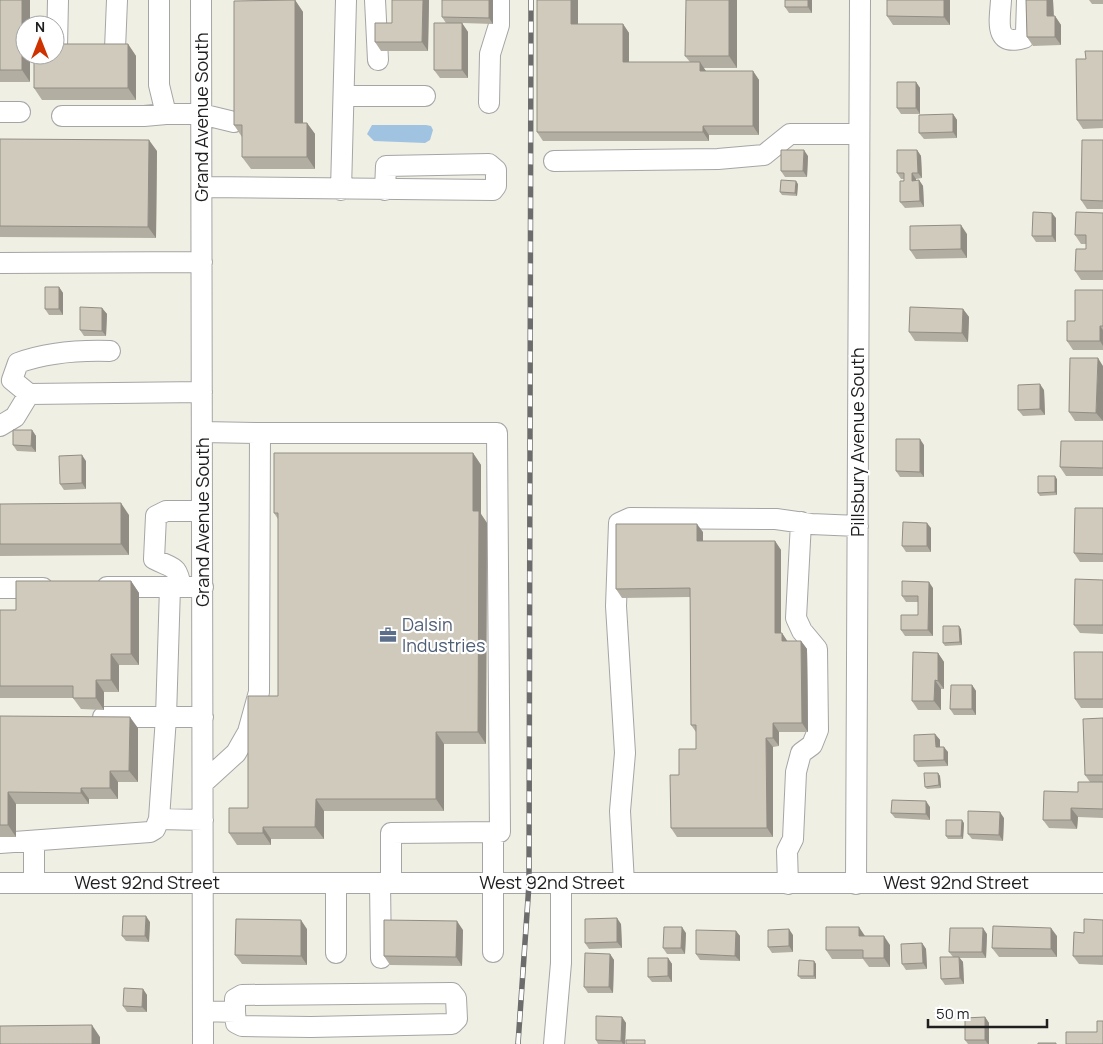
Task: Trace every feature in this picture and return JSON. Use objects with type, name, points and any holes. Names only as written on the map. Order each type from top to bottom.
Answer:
[{"type":"street","points":[[58,0],[58,15]]},
{"type":"street","points":[[116,49],[117,0]]},
{"type":"street","points":[[159,0],[159,85],[166,114]]},
{"type":"street","name":"Grand Avenue South","points":[[201,0],[203,1044]]},
{"type":"street","points":[[341,190],[346,0]]},
{"type":"street","points":[[375,0],[378,60]]},
{"type":"street","points":[[489,103],[490,54],[499,26],[499,0]]},
{"type":"street","name":"Pillsbury Avenue South","points":[[856,884],[860,0]]},
{"type":"street","points":[[1001,0],[1000,32],[1003,37],[1008,39],[1024,38],[1026,33],[1027,0]]},
{"type":"street","points":[[344,96],[424,96]]},
{"type":"street","points":[[0,112],[20,112]]},
{"type":"street","points":[[62,116],[201,114],[234,122]]},
{"type":"street","points":[[554,161],[718,159],[764,155],[790,134],[860,134]]},
{"type":"street","points":[[202,187],[341,190],[385,190],[493,190],[496,186],[496,170],[489,164],[386,166],[385,190]]},
{"type":"street","points":[[0,263],[202,262]]},
{"type":"street","points":[[110,351],[76,350],[36,356],[18,363],[12,380],[29,394],[202,392]]},
{"type":"street","points":[[0,426],[15,418],[29,394]]},
{"type":"street","points":[[202,432],[497,433],[500,832],[391,833],[380,958]]},
{"type":"street","points":[[203,783],[236,753],[248,732],[259,692],[260,433]]},
{"type":"street","points":[[0,843],[150,832],[155,829],[158,820],[178,572],[172,566],[154,559],[156,516],[166,511],[202,511]]},
{"type":"street","points":[[624,883],[620,811],[625,753],[616,606],[619,523],[630,518],[776,519],[858,526]]},
{"type":"street","points":[[788,884],[787,851],[793,839],[796,772],[802,754],[812,745],[818,730],[817,649],[802,631],[796,618],[800,522]]},
{"type":"street","points":[[90,587],[203,587]]},
{"type":"street","points":[[0,588],[60,588]]},
{"type":"street","points":[[88,717],[203,717]]},
{"type":"street","points":[[158,820],[203,820]]},
{"type":"street","points":[[493,832],[495,883],[493,952]]},
{"type":"street","points":[[34,842],[34,883]]},
{"type":"street","name":"West 92nd Street","points":[[0,883],[1103,883]]},
{"type":"street","points":[[336,883],[336,953]]},
{"type":"street","points":[[554,1044],[561,963],[561,883]]},
{"type":"street","points":[[452,993],[456,998],[456,1019],[452,1024],[311,1027],[242,1026],[236,1023],[235,1012],[235,999],[242,995],[452,993]]},
{"type":"street","points":[[203,1011],[235,1012]]},
{"type":"water","points":[[372,125],[426,125],[431,126],[433,130],[430,140],[425,143],[374,141],[367,134]]},
{"type":"building","points":[[0,0],[22,0],[22,15],[15,15],[15,65],[22,65],[22,70],[0,70]]},
{"type":"building","points":[[295,0],[295,123],[307,123],[307,157],[242,157],[242,125],[234,125],[234,1]]},
{"type":"building","points":[[392,0],[423,0],[422,42],[375,42],[375,23],[392,23]]},
{"type":"building","points":[[442,0],[489,0],[489,18],[442,17]]},
{"type":"building","points":[[537,0],[571,0],[571,24],[623,24],[623,62],[700,62],[700,71],[753,71],[753,126],[703,126],[703,132],[537,132]]},
{"type":"building","points":[[686,0],[729,0],[729,56],[685,56]]},
{"type":"building","points":[[785,0],[808,0],[808,7],[785,7]]},
{"type":"building","points":[[887,0],[944,0],[944,17],[887,16]]},
{"type":"building","points":[[1026,0],[1047,0],[1047,16],[1055,16],[1055,37],[1027,37]]},
{"type":"building","points":[[434,23],[462,23],[462,70],[434,70]]},
{"type":"building","points":[[65,44],[128,44],[128,88],[34,88],[34,65],[65,65]]},
{"type":"building","points":[[1085,51],[1103,51],[1103,120],[1077,120],[1076,59],[1086,59]]},
{"type":"building","points":[[897,82],[916,82],[916,108],[897,108]]},
{"type":"building","points":[[953,114],[953,132],[919,133],[919,115]]},
{"type":"building","points":[[0,139],[149,140],[148,227],[0,226]]},
{"type":"building","points":[[1082,140],[1103,140],[1103,201],[1081,200]]},
{"type":"building","points":[[781,150],[804,150],[803,171],[781,171]]},
{"type":"building","points":[[897,150],[917,150],[918,173],[912,173],[912,181],[919,180],[920,201],[900,202],[900,181],[904,181],[904,173],[897,173]]},
{"type":"building","points":[[781,180],[796,181],[795,193],[780,192]]},
{"type":"building","points":[[1033,212],[1052,213],[1052,236],[1032,236]]},
{"type":"building","points":[[1076,212],[1103,213],[1103,271],[1075,271],[1076,249],[1086,249],[1086,235],[1075,235]]},
{"type":"building","points":[[961,225],[961,249],[910,250],[910,226]]},
{"type":"building","points":[[45,287],[59,287],[59,309],[45,309]]},
{"type":"building","points":[[1075,290],[1103,290],[1103,326],[1100,326],[1100,341],[1067,341],[1067,321],[1075,321]]},
{"type":"building","points":[[80,307],[102,308],[102,331],[80,330]]},
{"type":"building","points":[[910,307],[963,309],[962,333],[909,332]]},
{"type":"building","points":[[1070,358],[1098,358],[1096,413],[1069,412]]},
{"type":"building","points":[[1040,384],[1040,409],[1018,410],[1018,385]]},
{"type":"building","points":[[13,430],[32,430],[31,446],[13,445]]},
{"type":"building","points":[[896,439],[920,439],[920,472],[896,471]]},
{"type":"building","points":[[1061,441],[1103,441],[1103,468],[1060,467]]},
{"type":"building","points":[[274,453],[473,453],[473,511],[479,511],[478,732],[436,732],[436,799],[316,799],[315,827],[263,827],[263,833],[229,833],[229,808],[248,808],[248,696],[278,696],[278,513],[274,513]]},
{"type":"building","points":[[82,455],[82,483],[60,484],[59,456]]},
{"type":"building","points":[[1038,476],[1055,476],[1055,492],[1038,493]]},
{"type":"building","points":[[121,503],[121,544],[0,544],[0,504]]},
{"type":"building","points":[[1075,508],[1103,508],[1103,554],[1074,553]]},
{"type":"building","points":[[903,522],[927,523],[927,546],[902,546]]},
{"type":"building","points":[[616,524],[697,524],[697,541],[775,541],[775,633],[782,633],[782,641],[801,641],[802,723],[773,723],[773,738],[766,738],[767,828],[671,828],[670,775],[679,775],[679,749],[696,749],[696,725],[691,725],[690,588],[616,589]]},
{"type":"building","points":[[1075,579],[1103,580],[1103,625],[1074,625]]},
{"type":"building","points":[[16,581],[131,581],[131,654],[111,654],[111,680],[96,680],[96,698],[73,698],[73,686],[0,686],[0,610],[16,610]]},
{"type":"building","points":[[902,581],[929,582],[928,630],[901,630],[901,615],[918,615],[918,596],[902,596]]},
{"type":"building","points":[[943,626],[959,626],[960,642],[943,643]]},
{"type":"building","points":[[913,652],[938,653],[938,681],[935,680],[934,701],[912,701]]},
{"type":"building","points":[[1074,652],[1103,652],[1103,699],[1075,699]]},
{"type":"building","points":[[951,685],[972,685],[972,709],[950,709]]},
{"type":"building","points":[[0,716],[130,717],[129,771],[110,771],[110,788],[81,788],[81,793],[8,792],[8,825],[0,825]]},
{"type":"building","points":[[1103,718],[1103,775],[1085,775],[1083,719]]},
{"type":"building","points":[[935,734],[936,747],[944,747],[944,760],[914,761],[914,735]]},
{"type":"building","points":[[924,773],[938,773],[939,785],[925,787]]},
{"type":"building","points":[[1078,782],[1103,782],[1103,809],[1071,808],[1071,820],[1043,820],[1044,791],[1078,792]]},
{"type":"building","points":[[892,800],[926,801],[926,814],[891,813]]},
{"type":"building","points":[[968,811],[1000,812],[999,835],[968,834]]},
{"type":"building","points":[[946,820],[962,820],[961,836],[946,836]]},
{"type":"building","points":[[123,916],[146,916],[145,936],[122,936]]},
{"type":"building","points":[[617,918],[617,942],[585,943],[585,919]]},
{"type":"building","points":[[236,919],[301,920],[301,956],[235,955]]},
{"type":"building","points":[[1084,919],[1103,920],[1103,956],[1073,956],[1074,932],[1084,933]]},
{"type":"building","points":[[384,920],[457,921],[456,957],[384,956]]},
{"type":"building","points":[[993,926],[1051,928],[1051,949],[992,948]]},
{"type":"building","points":[[664,927],[682,927],[681,948],[663,948]]},
{"type":"building","points":[[826,927],[859,927],[859,936],[884,936],[884,958],[863,958],[863,950],[826,950]]},
{"type":"building","points":[[950,928],[983,928],[982,952],[949,952]]},
{"type":"building","points":[[789,929],[789,946],[768,947],[768,930]]},
{"type":"building","points":[[696,930],[736,931],[735,956],[696,954]]},
{"type":"building","points":[[922,943],[923,963],[902,964],[901,944]]},
{"type":"building","points":[[585,953],[610,954],[609,987],[584,987]]},
{"type":"building","points":[[940,957],[959,957],[960,978],[941,979]]},
{"type":"building","points":[[648,958],[668,958],[668,976],[648,977]]},
{"type":"building","points":[[799,960],[814,961],[814,976],[798,976]]},
{"type":"building","points":[[124,988],[143,989],[142,1007],[123,1006]]},
{"type":"building","points":[[596,1016],[622,1017],[621,1041],[596,1040]]},
{"type":"building","points":[[985,1017],[985,1040],[965,1040],[965,1018]]},
{"type":"building","points":[[1097,1021],[1103,1021],[1103,1044],[1066,1044],[1066,1032],[1097,1032]]},
{"type":"building","points":[[92,1025],[92,1044],[0,1044],[0,1026]]},
{"type":"building","points":[[626,1040],[645,1040],[645,1044],[626,1044]]},
{"type":"building","points":[[1056,1043],[1056,1044],[1038,1044]]},
{"type":"railway","points":[[518,1044],[529,884],[531,0]]},
{"type":"place","name":"Dalsin Industries","points":[[388,635]]}]
